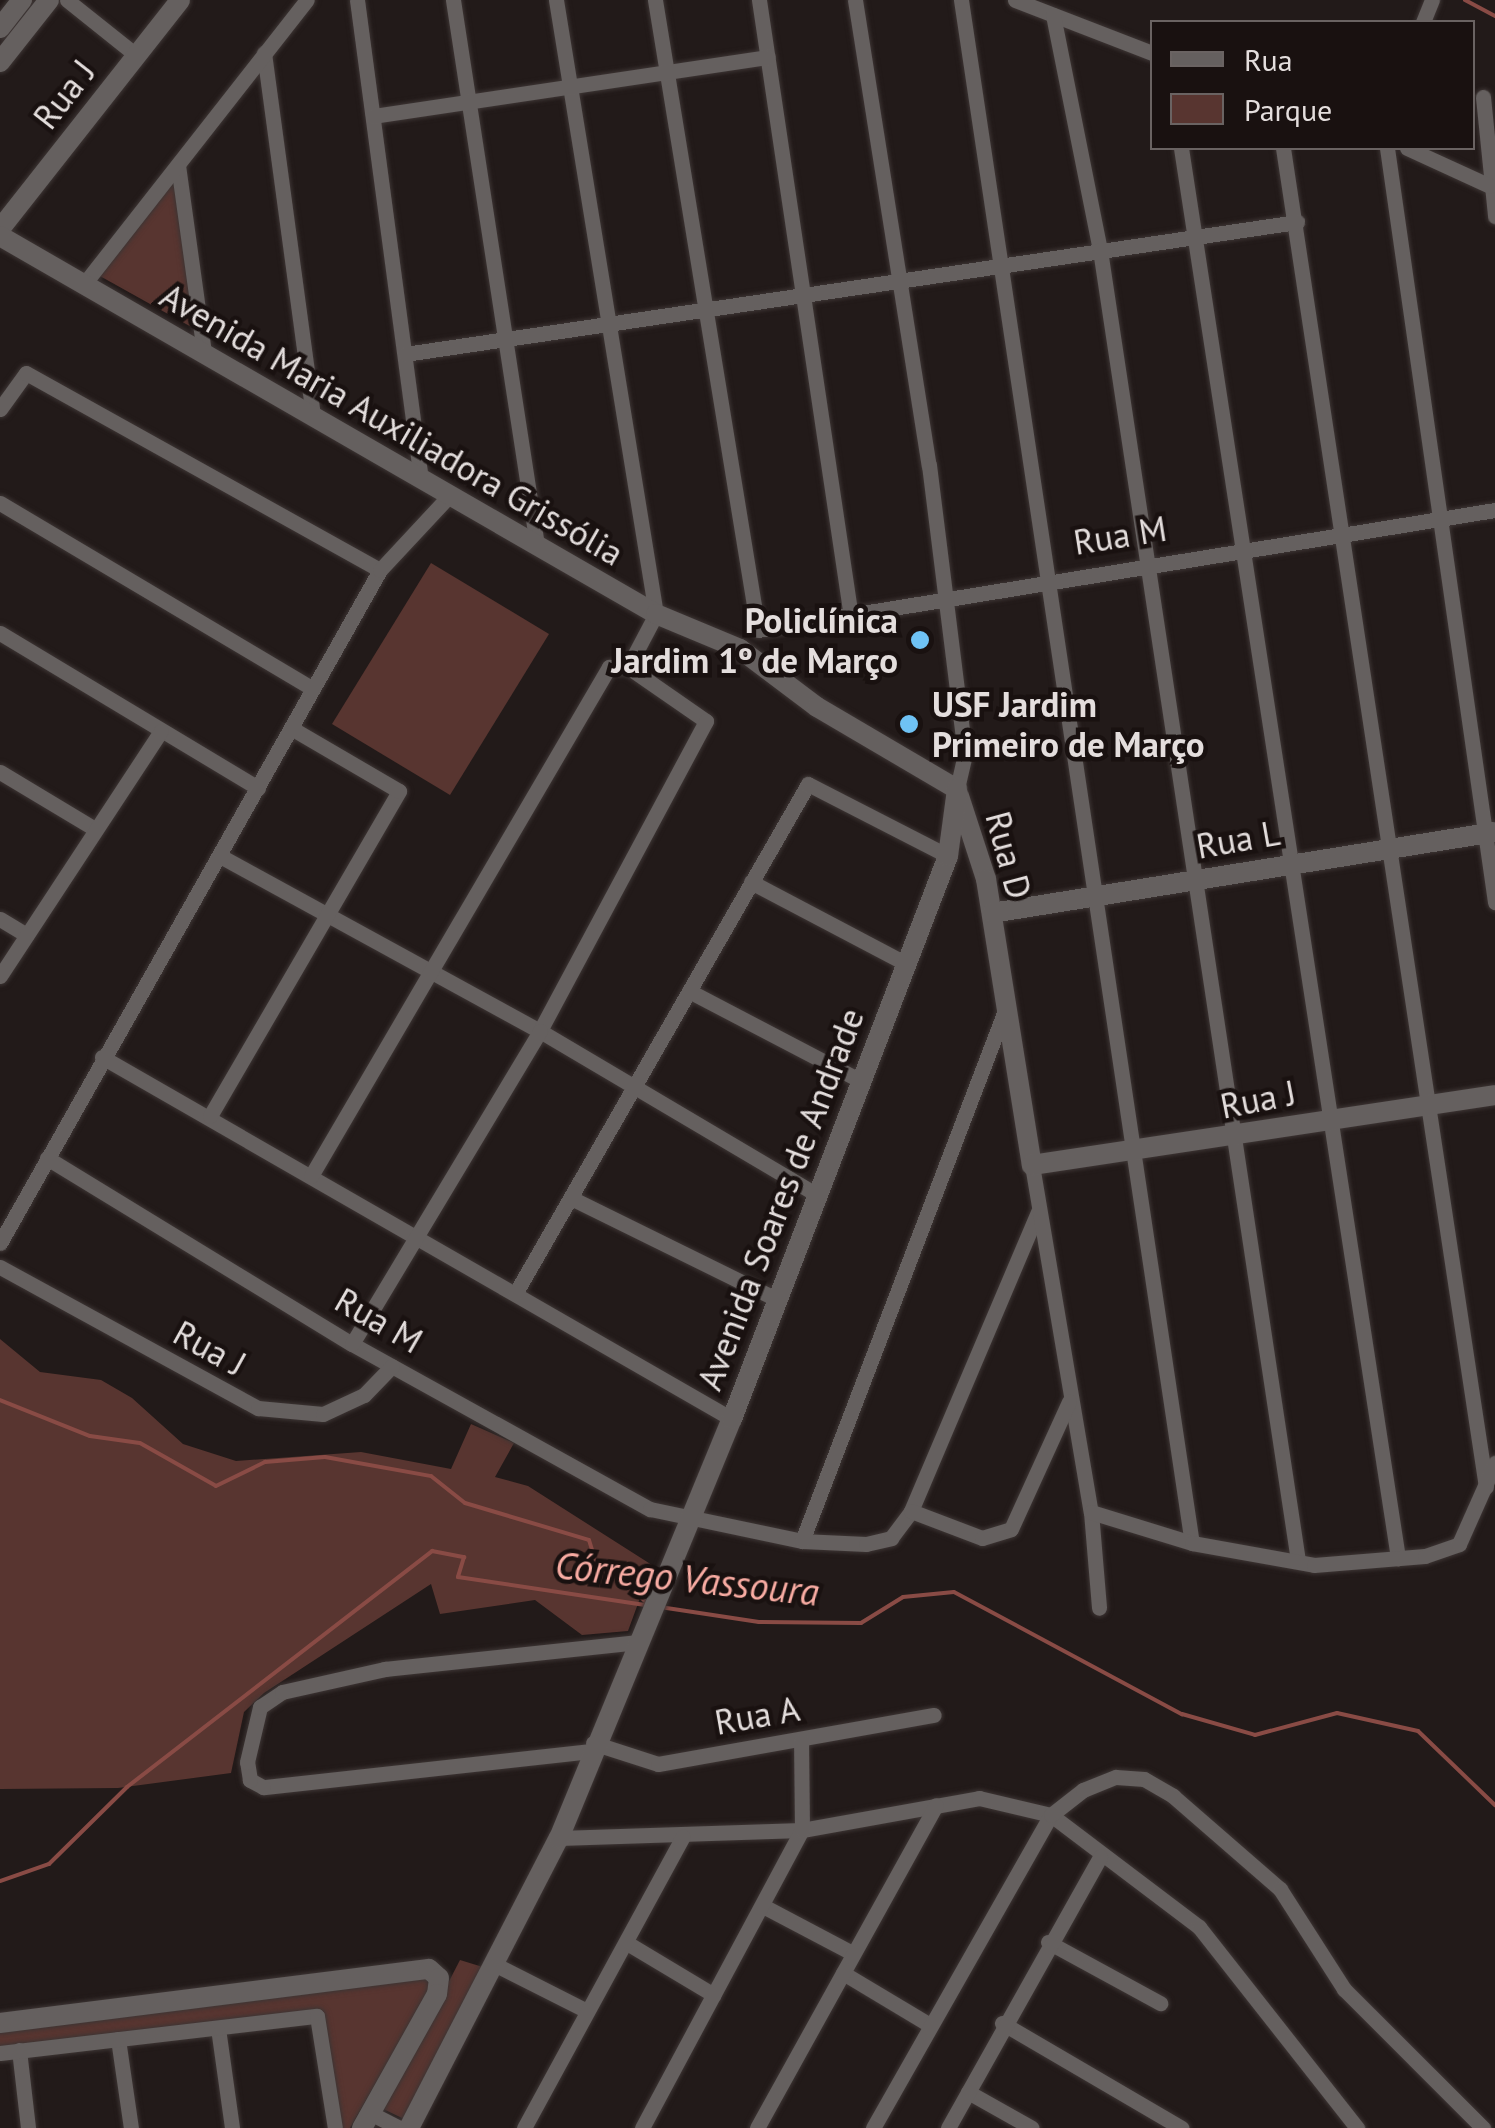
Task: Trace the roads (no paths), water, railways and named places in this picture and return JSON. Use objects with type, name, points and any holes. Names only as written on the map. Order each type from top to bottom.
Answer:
[{"type":"street","points":[[0,28],[22,0]]},
{"type":"street","points":[[0,62],[49,0]]},
{"type":"street","points":[[67,0],[136,55]]},
{"type":"street","name":"Rua J","points":[[0,232],[180,0]]},
{"type":"street","points":[[84,284],[308,0]]},
{"type":"street","points":[[357,0],[421,478]]},
{"type":"street","points":[[453,0],[466,99],[508,338],[536,545]]},
{"type":"street","points":[[556,0],[656,614],[628,667]]},
{"type":"street","points":[[656,0],[703,310],[758,630],[740,649]]},
{"type":"street","points":[[759,0],[850,610]]},
{"type":"street","name":"Rua D","points":[[855,0],[903,282],[964,754],[957,790],[992,913],[1090,1512],[1099,1608]]},
{"type":"street","points":[[961,0],[1192,1543]]},
{"type":"street","points":[[1015,0],[1150,52]]},
{"type":"street","points":[[1053,15],[1100,250],[1144,564],[1298,1562]]},
{"type":"street","points":[[264,53],[312,416]]},
{"type":"street","points":[[372,116],[768,57]]},
{"type":"street","points":[[1483,97],[1495,216]]},
{"type":"street","points":[[1181,150],[1327,1118],[1398,1558]]},
{"type":"street","points":[[1283,150],[1297,222],[1386,849],[1486,1487]]},
{"type":"street","points":[[1387,150],[1489,833],[1495,902]]},
{"type":"street","points":[[1411,150],[1490,186]]},
{"type":"street","points":[[178,165],[204,353]]},
{"type":"street","points":[[405,354],[1297,222]]},
{"type":"street","name":"Avenida Maria Auxiliadora Grissólia","points":[[0,232],[656,614],[740,649],[817,706],[957,790]]},
{"type":"street","points":[[0,409],[26,373],[380,570]]},
{"type":"street","points":[[0,1243],[380,570],[450,495]]},
{"type":"street","points":[[0,502],[313,689]]},
{"type":"street","name":"Rua M","points":[[758,630],[850,610],[1495,510]]},
{"type":"street","points":[[0,633],[258,788]]},
{"type":"street","points":[[311,1176],[609,667],[628,667],[706,721],[540,1031],[412,1234],[352,1344]]},
{"type":"street","points":[[210,1116],[400,791],[291,728]]},
{"type":"street","points":[[0,976],[161,731]]},
{"type":"street","points":[[0,772],[95,829]]},
{"type":"street","points":[[515,1294],[808,784],[948,856]]},
{"type":"street","name":"Avenida Soares de Andrade","points":[[409,2128],[498,1966],[559,1838],[592,1747],[732,1419],[862,1081],[903,962],[948,856],[957,790]]},
{"type":"street","name":"Rua L","points":[[992,913],[1489,833]]},
{"type":"street","points":[[220,856],[540,1031],[817,1195]]},
{"type":"street","points":[[751,882],[903,962]]},
{"type":"street","points":[[0,919],[28,935]]},
{"type":"street","points":[[688,991],[862,1081]]},
{"type":"street","points":[[802,1541],[1007,1004]]},
{"type":"street","points":[[102,1057],[732,1419]]},
{"type":"street","name":"Rua J","points":[[1032,1165],[1134,1153],[1327,1118],[1495,1095]]},
{"type":"street","name":"Rua M","points":[[47,1158],[352,1344],[650,1509],[802,1541],[866,1544],[890,1538],[911,1511]]},
{"type":"street","points":[[571,1198],[778,1300]]},
{"type":"street","points":[[1038,1212],[911,1511],[982,1538],[1010,1529],[1069,1401]]},
{"type":"street","name":"Rua J","points":[[0,1266],[258,1408],[323,1414],[364,1395],[392,1366]]},
{"type":"street","points":[[1090,1512],[1192,1543],[1298,1562],[1398,1558],[1459,1544],[1495,1464]]},
{"type":"street","points":[[592,1747],[263,1786],[250,1780],[250,1736],[260,1707],[282,1692],[384,1669],[640,1634]]},
{"type":"street","name":"Rua A","points":[[592,1747],[658,1764],[934,1715]]},
{"type":"street","points":[[642,2128],[802,1830],[801,1740]]},
{"type":"street","points":[[873,2128],[1051,1815],[1083,1790],[1116,1777],[1144,1779],[1173,1796],[1280,1889],[1344,1989],[1483,2128]]},
{"type":"street","points":[[559,1838],[802,1830],[979,1798],[1051,1815],[1100,1857],[1199,1927],[1356,2128]]},
{"type":"street","points":[[756,2128],[936,1805]]},
{"type":"street","points":[[524,2128],[683,1836]]},
{"type":"street","points":[[948,2128],[1002,2023],[1100,1857]]},
{"type":"street","points":[[763,1906],[852,1954]]},
{"type":"street","points":[[1048,1942],[1160,2003]]},
{"type":"street","points":[[627,1943],[714,1995]]},
{"type":"street","points":[[498,1966],[587,2012]]},
{"type":"street","points":[[0,2024],[429,1969],[439,1978],[437,1994],[366,2121],[399,2128]]},
{"type":"street","points":[[842,1973],[930,2025]]},
{"type":"street","points":[[0,2052],[318,2016],[335,2128]]},
{"type":"street","points":[[1002,2023],[1182,2128]]},
{"type":"street","points":[[218,2028],[232,2128]]},
{"type":"street","points":[[118,2039],[131,2128]]},
{"type":"street","points":[[19,2050],[28,2128]]},
{"type":"street","points":[[968,2092],[1032,2128]]},
{"type":"waterway","points":[[1465,0],[1495,16]]},
{"type":"waterway","points":[[0,1400],[90,1436],[140,1443],[216,1486],[265,1462],[325,1457],[431,1476],[465,1503],[589,1540],[598,1569],[620,1577],[649,1605]]},
{"type":"waterway","name":"Córrego Vassoura","points":[[0,1881],[49,1864],[127,1787],[432,1551],[464,1557],[458,1577],[645,1605]]},
{"type":"waterway","name":"Córrego Vassoura","points":[[660,1607],[759,1622],[861,1623],[903,1597],[954,1592],[1182,1714],[1255,1735],[1337,1713],[1418,1731],[1495,1805]]},
{"type":"place","name":"Policlínica Jardim 1º de Março","points":[[920,640]]},
{"type":"place","name":"USF Jardim Primeiro de Março","points":[[909,724]]}]
